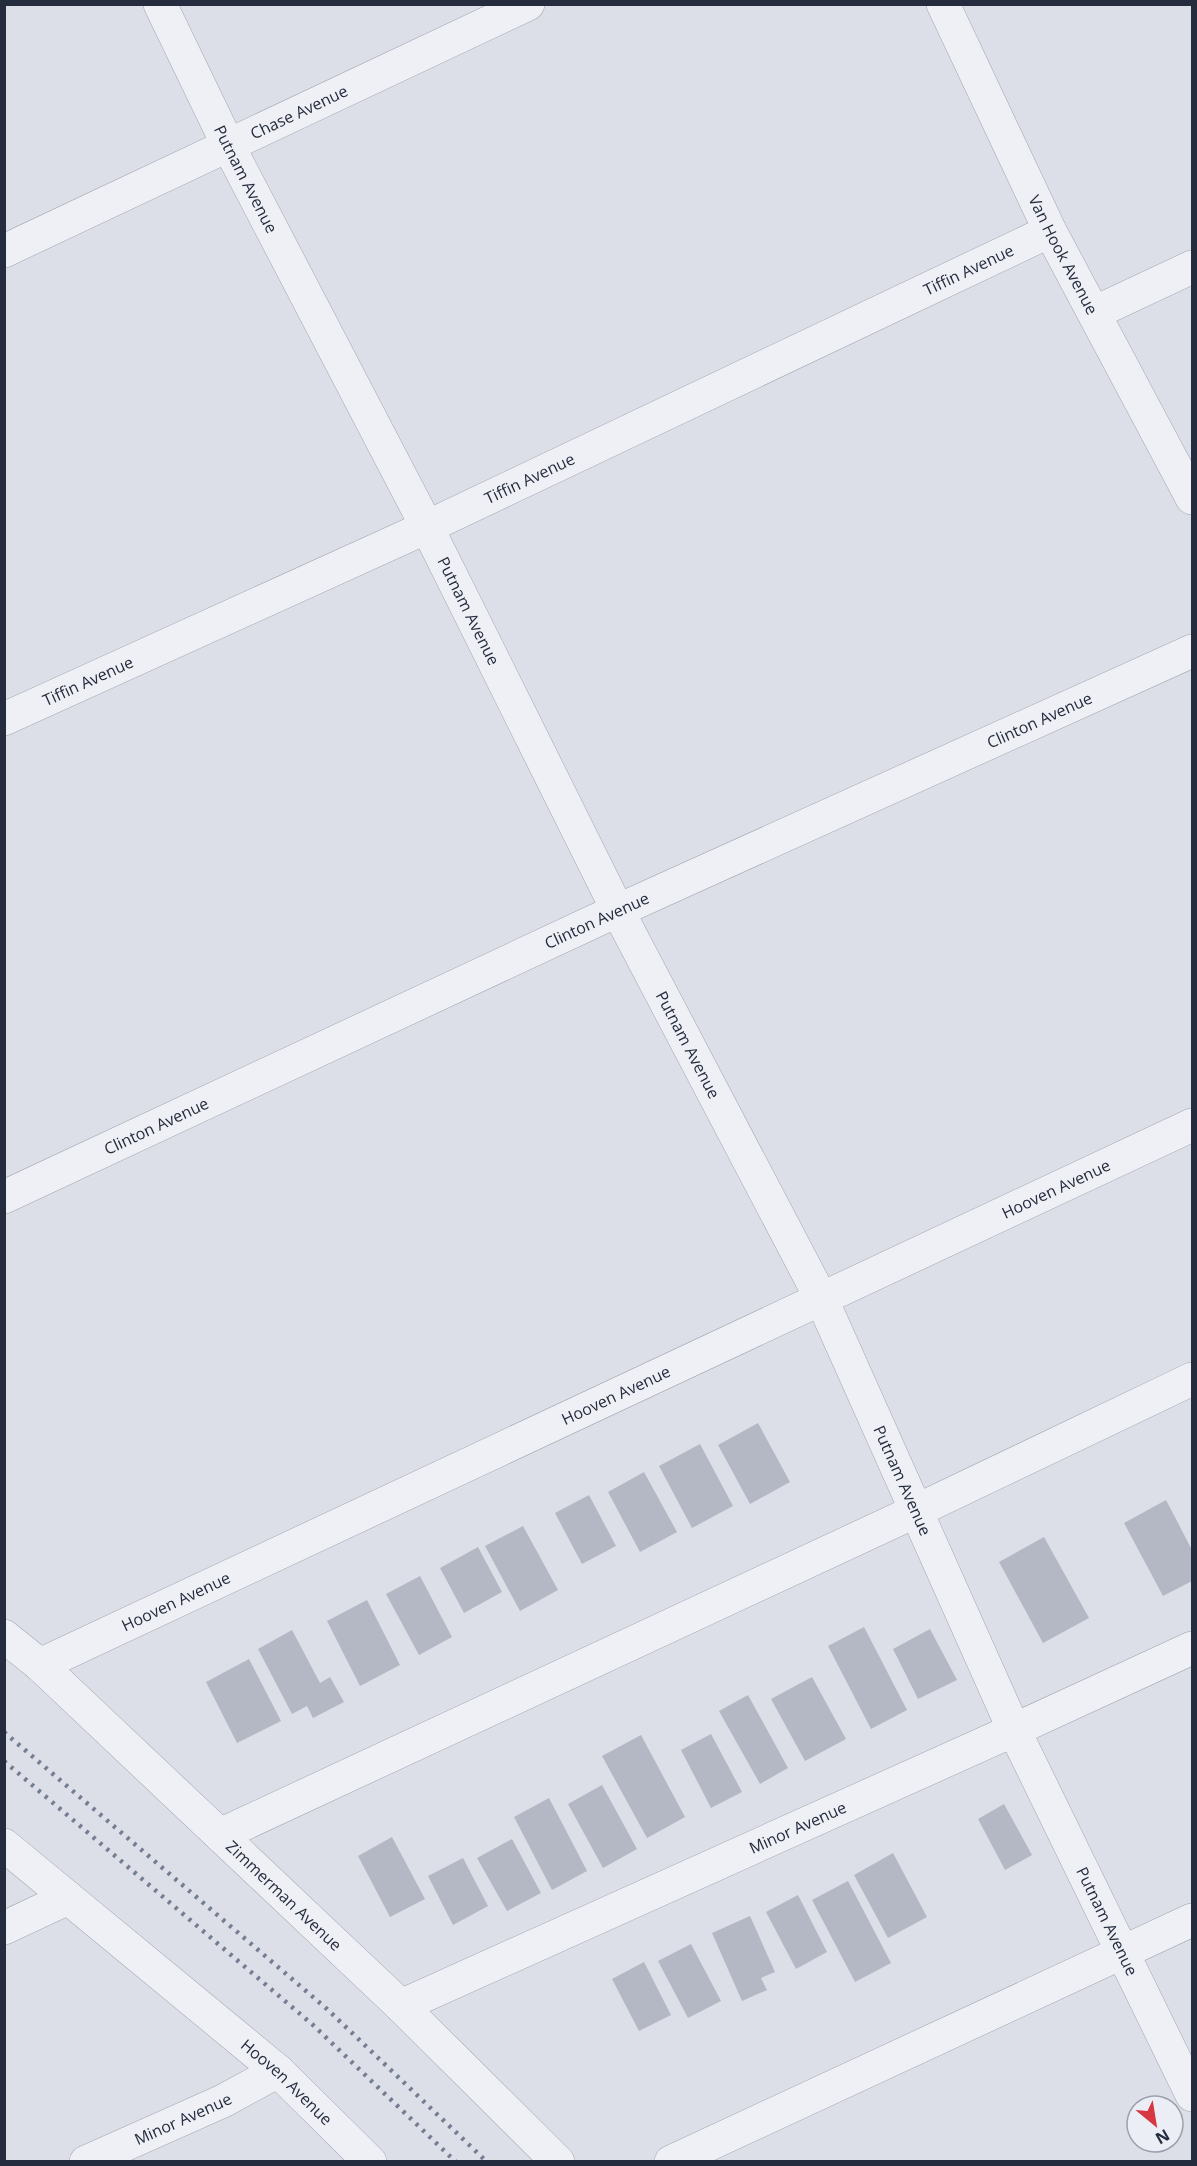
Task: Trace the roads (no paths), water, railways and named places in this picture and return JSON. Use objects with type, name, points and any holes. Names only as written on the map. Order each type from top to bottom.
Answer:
[{"type":"street","name":"Putnam Avenue","points":[[160,4],[229,147],[427,527],[618,911],[822,1300],[1014,1730],[1192,2095]]},
{"type":"street","name":"Chase Avenue","points":[[4,252],[528,4]]},
{"type":"street","name":"Van Hook Avenue","points":[[943,4],[1050,231],[1192,498]]},
{"type":"street","name":"Tiffin Avenue","points":[[4,719],[427,527],[1050,231]]},
{"type":"street","points":[[1094,313],[1192,267]]},
{"type":"street","name":"Clinton Avenue","points":[[4,1197],[618,911],[1192,651]]},
{"type":"street","name":"Hooven Avenue","points":[[40,1665],[1192,1125]]},
{"type":"street","points":[[220,1835],[916,1511],[1192,1379]]},
{"type":"street","name":"Zimmerman Avenue","points":[[4,1636],[40,1665],[401,2006],[558,2162]]},
{"type":"street","name":"Minor Avenue","points":[[401,2006],[1192,1648]]},
{"type":"street","name":"Hooven Avenue","points":[[4,1845],[278,2072],[370,2162]]},
{"type":"street","points":[[4,1928],[68,1898]]},
{"type":"street","points":[[671,2162],[1192,1920]]},
{"type":"street","name":"Minor Avenue","points":[[86,2162],[223,2101],[278,2072]]},
{"type":"railway","points":[[4,1732],[327,2009],[487,2162]]},
{"type":"railway","points":[[4,1761],[313,2025],[456,2162]]}]
